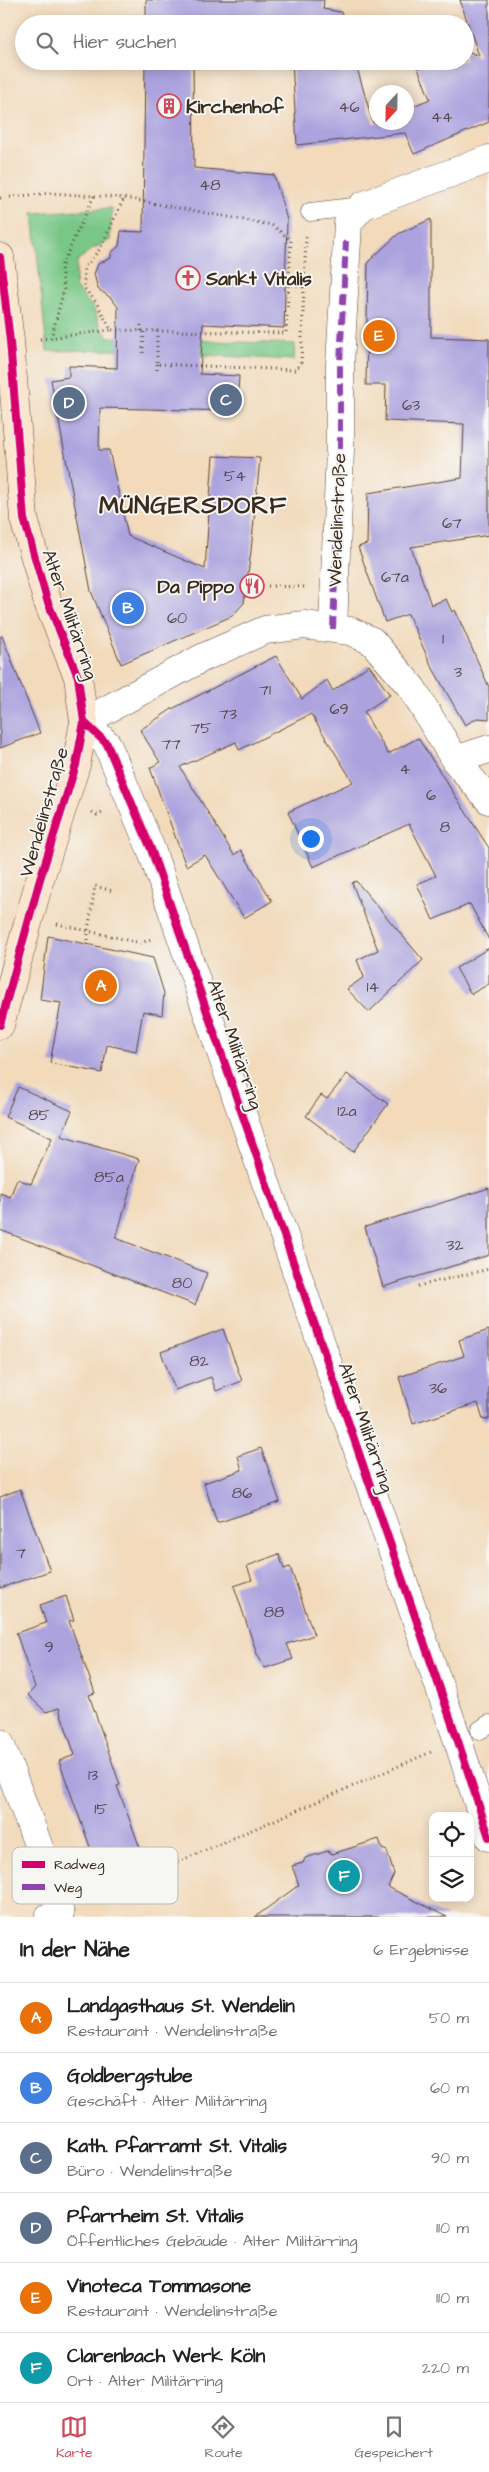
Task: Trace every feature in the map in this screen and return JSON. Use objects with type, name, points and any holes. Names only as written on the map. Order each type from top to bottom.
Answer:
[{"type":"street","points":[[362,206],[489,159]]},
{"type":"street","name":"Wendelinstraße","points":[[333,629],[340,449],[340,364],[346,241],[348,223],[362,206]]},
{"type":"street","name":"Alter Militärring","points":[[0,257],[10,341],[24,520],[46,600],[78,677],[84,722],[108,744],[151,849],[476,1731],[489,1837]]},
{"type":"street","points":[[84,722],[202,658],[265,630],[304,625],[350,631],[372,641],[412,688],[455,760],[489,800]]},
{"type":"street","name":"Wendelinstraße","points":[[0,1025],[76,766],[84,722]]},
{"type":"street","points":[[455,760],[489,749]]},
{"type":"street","points":[[0,1743],[39,1847]]},
{"type":"lane","points":[[310,212],[362,206]]},
{"type":"path","points":[[0,198],[50,193],[124,198],[272,224],[291,240],[286,333],[111,330],[51,338],[64,290],[61,267],[94,196]]},
{"type":"path","points":[[111,330],[96,302],[84,288],[84,268],[100,249],[124,198]]},
{"type":"path","points":[[157,364],[295,370],[301,363],[306,234]]},
{"type":"path","points":[[282,283],[304,287]]},
{"type":"path","points":[[141,324],[143,353]]},
{"type":"path","points":[[157,331],[157,373]]},
{"type":"path","points":[[268,586],[334,589]]},
{"type":"path","points":[[88,945],[88,931],[95,886],[113,892]]},
{"type":"path","points":[[30,918],[142,942]]},
{"type":"path","points":[[418,1286],[489,1268]]},
{"type":"path","points":[[178,1861],[476,1731]]},
{"type":"path","points":[[54,1915],[79,1904]]},
{"type":"green space","points":[[112,208],[110,240],[91,250],[77,261],[75,287],[93,307],[101,328],[109,337],[295,344],[294,360],[113,350],[47,351],[33,213]]},
{"type":"building","points":[[146,0],[324,0],[323,9],[341,12],[342,15],[146,15]]},
{"type":"building","points":[[460,0],[489,0],[489,122],[414,154],[405,133],[297,145],[293,70],[358,70],[369,109],[369,130],[414,130],[414,106],[430,99],[419,70],[474,70],[474,54],[479,56],[474,41],[474,15],[465,15]]},
{"type":"building","points":[[145,70],[193,70],[194,168],[274,175],[287,220],[284,328],[203,324],[200,374],[239,376],[237,411],[100,408],[99,450],[109,450],[128,536],[205,569],[213,456],[260,458],[244,603],[232,616],[121,664],[91,591],[51,380],[69,377],[69,366],[117,368],[118,307],[111,298],[98,289],[94,274],[98,264],[111,258],[111,253],[119,246],[121,231],[143,232]]},
{"type":"building","points":[[431,219],[431,337],[489,339],[489,535],[411,547],[431,605],[446,599],[452,612],[455,610],[489,687],[489,719],[477,718],[465,725],[431,665],[408,614],[385,622],[358,547],[367,544],[368,493],[462,478],[464,424],[385,421],[386,385],[366,385],[368,262],[398,234]]},
{"type":"building","points":[[2,636],[40,733],[0,748],[0,637]]},
{"type":"building","points":[[276,656],[302,699],[327,680],[333,691],[369,665],[390,695],[364,712],[388,754],[418,738],[489,848],[489,940],[470,904],[433,920],[417,884],[436,876],[409,824],[313,867],[288,812],[353,782],[311,714],[239,750],[236,742],[180,767],[234,855],[241,850],[272,901],[244,918],[205,855],[186,866],[150,768],[160,762],[140,730],[172,709]]},
{"type":"building","points":[[356,881],[423,960],[369,1012],[347,989],[364,977],[357,960],[378,950],[352,883]]},
{"type":"building","points":[[48,936],[153,958],[164,993],[162,1015],[143,1011],[136,1051],[107,1045],[102,1073],[50,1063],[61,1003],[40,1000]]},
{"type":"building","points":[[489,948],[489,984],[471,994],[456,968]]},
{"type":"building","points":[[347,1074],[388,1104],[353,1152],[306,1116],[321,1095],[327,1099]]},
{"type":"building","points":[[18,1087],[72,1111],[61,1136],[139,1159],[116,1238],[207,1273],[195,1305],[0,1230],[0,1193],[10,1197],[17,1179],[31,1184],[52,1138],[5,1117]]},
{"type":"building","points":[[489,1188],[489,1255],[383,1287],[365,1227]]},
{"type":"building","points":[[223,1329],[242,1381],[216,1391],[211,1377],[175,1390],[161,1352]]},
{"type":"building","points":[[489,1330],[489,1419],[483,1420],[478,1403],[413,1424],[399,1377],[464,1356],[459,1340]]},
{"type":"building","points":[[261,1448],[280,1502],[217,1523],[204,1483],[242,1470],[238,1456]]},
{"type":"building","points":[[20,1489],[50,1571],[0,1588],[0,1497]]},
{"type":"building","points":[[279,1554],[284,1569],[290,1567],[314,1635],[287,1644],[293,1659],[265,1668],[257,1654],[234,1586],[252,1580],[247,1566]]},
{"type":"building","points":[[66,1596],[74,1620],[69,1621],[95,1693],[89,1695],[120,1785],[117,1786],[140,1847],[90,1847],[59,1761],[75,1755],[59,1708],[46,1712],[28,1695],[35,1687],[16,1633],[46,1623],[40,1605]]},
{"type":"building","points":[[379,1839],[382,1849],[387,1851],[394,1874],[388,1887],[447,1917],[255,1917],[299,1885],[292,1866],[303,1863],[305,1858],[328,1851],[332,1854]]},
{"type":"marked path","points":[[333,629],[340,449],[340,364],[346,241]]},
{"type":"cycle path","points":[[0,257],[10,341],[24,519],[47,600],[78,677],[84,722],[76,765],[40,879],[0,1025]]},
{"type":"cycle path","points":[[84,722],[107,744],[151,849],[458,1741],[489,1837]]},
{"type":"place","name":"Kirchenhof","points":[[169,106]]},
{"type":"place","name":"Sankt Vitalis","points":[[188,278]]},
{"type":"place","name":"Vinoteca Tommasone","points":[[379,336]]},
{"type":"place","name":"Kath. Pfarramt St. Vitalis","points":[[226,400]]},
{"type":"place","name":"Pfarrheim St. Vitalis","points":[[69,403]]},
{"type":"place","name":"Da Pippo","points":[[252,586]]},
{"type":"place","name":"Goldbergstube","points":[[128,608]]},
{"type":"place","name":"Landgasthaus St. Wendelin","points":[[101,986]]},
{"type":"place","name":"Clarenbach Werk Köln","points":[[344,1876]]},
{"type":"district","name":"MÜNGERSDORF","points":[[193,505]]}]
